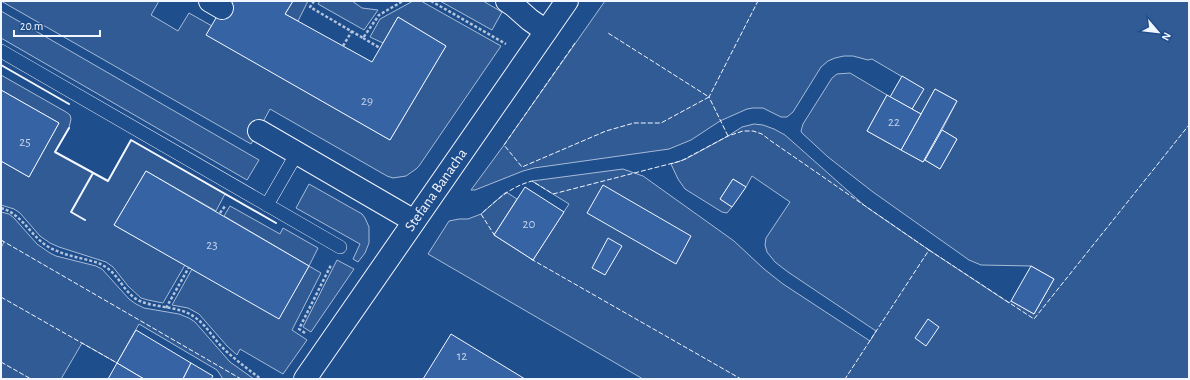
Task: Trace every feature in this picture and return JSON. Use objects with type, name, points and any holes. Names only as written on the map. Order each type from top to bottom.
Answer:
[{"type":"street","points":[[507,1],[546,31]]},
{"type":"street","name":"Stefana Banacha","points":[[305,379],[567,1]]},
{"type":"street","points":[[259,131],[414,221]]},
{"type":"lane","points":[[1,51],[340,247]]},
{"type":"lane","points":[[267,205],[297,153]]},
{"type":"path","points":[[314,1],[310,7],[380,48]]},
{"type":"path","points":[[363,38],[379,15],[403,1]]},
{"type":"path","points":[[431,1],[512,47]]},
{"type":"path","points":[[343,46],[352,31]]},
{"type":"path","points":[[1,208],[14,213],[39,240],[47,246],[66,254],[105,266],[134,298],[148,304],[184,312],[194,316],[225,350],[261,379]]},
{"type":"path","points":[[308,335],[299,329],[340,247]]},
{"type":"path","points":[[166,308],[189,267]]},
{"type":"shaded area","points":[[1,1],[159,1],[151,15],[178,31],[189,13],[212,26],[207,35],[390,140],[446,46],[398,17],[383,43],[370,37],[380,19],[413,1],[421,1],[501,46],[419,166],[406,176],[393,178],[270,109],[251,144]]},
{"type":"shaded area","points":[[293,1],[308,1],[298,21],[285,14]]},
{"type":"shaded area","points":[[320,1],[352,1],[362,8],[378,10],[364,30],[318,4]]},
{"type":"shaded area","points":[[440,1],[483,1],[502,12],[492,30]]},
{"type":"shaded area","points":[[605,1],[1189,1],[1189,379],[643,379],[428,254],[449,221],[468,219],[481,214],[506,192],[517,199],[494,235],[533,260],[569,204],[532,181],[623,169],[643,176],[734,241],[764,269],[783,284],[870,341],[876,331],[788,272],[775,262],[767,252],[765,245],[766,238],[790,202],[752,176],[746,187],[733,179],[720,199],[732,207],[727,213],[722,212],[685,189],[678,179],[671,164],[686,159],[742,127],[754,124],[763,125],[785,135],[865,206],[1009,303],[1011,301],[1034,314],[1054,279],[1031,266],[981,265],[969,260],[873,192],[828,157],[802,133],[801,131],[803,124],[832,78],[837,74],[850,73],[887,95],[867,131],[923,162],[925,160],[940,169],[957,139],[942,130],[957,101],[935,89],[921,114],[912,109],[923,89],[872,59],[868,60],[853,56],[844,56],[828,61],[821,67],[793,112],[787,117],[781,117],[763,108],[747,109],[720,121],[691,140],[669,149],[534,168],[475,190],[471,190]]},
{"type":"shaded area","points":[[1,11],[259,160],[247,180],[1,38]]},
{"type":"shaded area","points":[[1,75],[70,115],[71,119],[69,128],[55,152],[108,181],[131,140],[225,194],[216,211],[146,171],[114,225],[185,265],[163,303],[141,298],[128,286],[113,267],[106,262],[50,243],[40,236],[20,213],[14,209],[1,205],[1,161],[29,177],[59,123],[1,90]]},
{"type":"shaded area","points":[[309,184],[362,214],[365,218],[369,227],[369,243],[365,253],[358,262],[353,259],[360,244],[296,208]]},
{"type":"shaded area","points":[[230,206],[280,234],[283,228],[318,248],[309,266],[224,216]]},
{"type":"shaded area","points":[[1,212],[9,214],[14,218],[37,244],[50,253],[102,269],[129,299],[136,304],[144,308],[179,314],[189,318],[195,322],[230,362],[254,379],[223,379],[217,370],[139,324],[117,363],[82,343],[61,379],[1,378],[1,248],[4,242],[1,240]]},
{"type":"shaded area","points":[[337,260],[354,269],[311,332],[303,327]]},
{"type":"shaded area","points":[[309,266],[321,273],[292,330],[307,340],[283,374],[240,349],[237,355],[227,346],[199,314],[188,308],[172,305],[192,269],[279,318]]},
{"type":"building","points":[[226,1],[293,1],[285,14],[372,62],[398,17],[446,46],[390,140],[206,35]]},
{"type":"building","points":[[902,76],[924,89],[912,109],[890,97]]},
{"type":"building","points":[[935,89],[957,101],[923,162],[901,150]]},
{"type":"building","points":[[1,90],[59,123],[29,177],[1,161]]},
{"type":"building","points":[[887,95],[921,114],[901,150],[867,131]]},
{"type":"building","points":[[942,130],[957,139],[940,169],[925,160]]},
{"type":"building","points":[[146,171],[309,266],[279,319],[114,225]]},
{"type":"building","points":[[733,179],[746,187],[732,207],[720,199]]},
{"type":"building","points":[[603,185],[691,236],[676,264],[587,213]]},
{"type":"building","points":[[525,187],[564,212],[533,260],[494,235]]},
{"type":"building","points":[[608,238],[622,246],[605,275],[592,268]]},
{"type":"building","points":[[1031,266],[1054,279],[1034,314],[1011,301]]},
{"type":"building","points":[[928,319],[939,327],[926,346],[915,338]]},
{"type":"building","points":[[136,330],[191,363],[183,379],[144,379],[117,363]]},
{"type":"building","points":[[451,334],[525,379],[423,379]]},
{"type":"building","points":[[117,363],[144,379],[108,379]]},
{"type":"building","points":[[191,363],[213,376],[211,379],[183,379]]},
{"type":"fence","points":[[728,136],[709,97],[758,1]]},
{"type":"fence","points":[[575,43],[504,145],[522,167],[606,131],[634,123],[661,123],[709,97],[608,33]]},
{"type":"fence","points":[[929,250],[1034,319],[1189,125]]},
{"type":"fence","points":[[495,236],[481,214],[505,194],[524,184],[532,181],[553,194],[681,161],[728,136],[743,131],[753,131],[762,134],[929,250],[845,379]]},
{"type":"fence","points":[[1,240],[241,379]]},
{"type":"fence","points":[[531,259],[741,379]]},
{"type":"fence","points":[[1,297],[117,363]]},
{"type":"fence","points":[[1,362],[31,379]]},
{"type":"wall","points":[[1,65],[69,104]]},
{"type":"wall","points":[[69,128],[55,152],[108,181],[131,140],[276,223]]},
{"type":"wall","points":[[85,220],[71,212],[93,173]]}]
